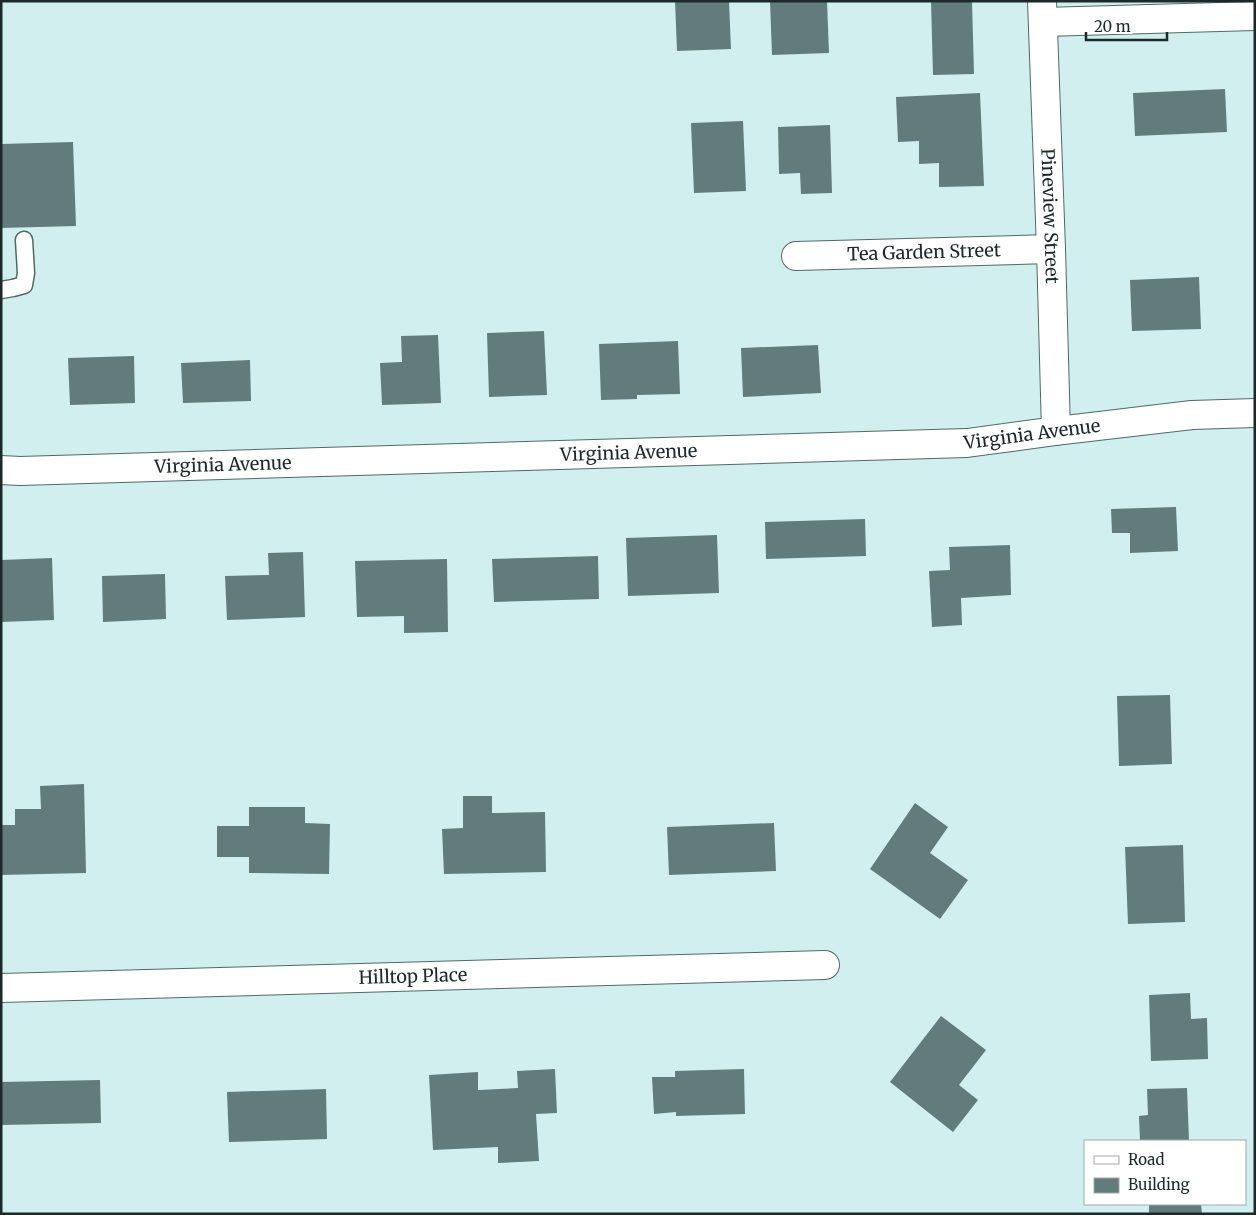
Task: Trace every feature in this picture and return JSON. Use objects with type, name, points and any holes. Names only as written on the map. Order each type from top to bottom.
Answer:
[{"type":"street","points":[[1043,12],[1255,16]]},
{"type":"street","name":"Pineview Street","points":[[1043,12],[1056,431]]},
{"type":"street","name":"Tea Garden Street","points":[[796,256],[1051,249]]},
{"type":"street","name":"Virginia Avenue","points":[[1,470],[967,443],[1192,415],[1255,413]]},
{"type":"street","name":"Hilltop Place","points":[[1,988],[825,965]]},
{"type":"lane","points":[[1,290],[24,285],[26,273],[24,240]]},
{"type":"building","points":[[675,1],[729,1],[731,49],[677,51]]},
{"type":"building","points":[[770,1],[827,1],[829,53],[772,55]]},
{"type":"building","points":[[931,1],[972,1],[974,74],[933,75]]},
{"type":"building","points":[[1225,89],[1227,132],[1135,136],[1133,93]]},
{"type":"building","points":[[980,93],[984,186],[939,187],[939,163],[919,164],[919,141],[898,142],[896,97]]},
{"type":"building","points":[[743,121],[746,191],[694,193],[691,123]]},
{"type":"building","points":[[830,125],[832,193],[801,194],[800,173],[779,174],[778,127]]},
{"type":"building","points":[[73,142],[76,226],[1,228],[1,144]]},
{"type":"building","points":[[1199,277],[1201,329],[1132,331],[1130,280]]},
{"type":"building","points":[[544,331],[547,395],[489,397],[487,333]]},
{"type":"building","points":[[438,335],[441,403],[382,405],[380,363],[402,362],[401,336]]},
{"type":"building","points":[[678,341],[680,394],[637,395],[637,399],[601,400],[599,344]]},
{"type":"building","points":[[818,345],[821,393],[743,397],[741,348]]},
{"type":"building","points":[[134,356],[135,403],[70,405],[68,358]]},
{"type":"building","points":[[250,360],[251,401],[183,403],[181,363]]},
{"type":"building","points":[[1176,507],[1178,551],[1130,553],[1130,533],[1112,533],[1111,509]]},
{"type":"building","points":[[865,519],[866,556],[766,559],[765,522]]},
{"type":"building","points":[[717,535],[719,593],[628,596],[626,538]]},
{"type":"building","points":[[1010,545],[1011,595],[961,598],[962,625],[932,627],[929,571],[950,570],[949,547]]},
{"type":"building","points":[[303,552],[305,617],[227,620],[225,576],[269,575],[268,553]]},
{"type":"building","points":[[598,556],[599,599],[494,602],[492,559]]},
{"type":"building","points":[[52,558],[54,620],[1,622],[1,560]]},
{"type":"building","points":[[447,559],[448,632],[404,633],[404,616],[357,617],[355,561]]},
{"type":"building","points":[[165,574],[166,619],[103,622],[102,576]]},
{"type":"building","points":[[1170,695],[1172,764],[1119,766],[1117,696]]},
{"type":"building","points":[[84,784],[86,873],[1,875],[1,825],[15,825],[15,809],[41,809],[40,786]]},
{"type":"building","points":[[463,796],[492,796],[492,813],[545,812],[546,872],[444,874],[442,829],[463,828]]},
{"type":"building","points":[[915,803],[948,827],[930,853],[968,880],[940,919],[870,869]]},
{"type":"building","points":[[249,807],[305,807],[305,823],[330,824],[329,874],[249,873],[249,857],[217,857],[217,826],[249,826]]},
{"type":"building","points":[[774,823],[776,871],[669,875],[667,827]]},
{"type":"building","points":[[1183,845],[1185,922],[1128,924],[1125,847]]},
{"type":"building","points":[[1190,993],[1191,1019],[1207,1018],[1208,1059],[1151,1061],[1149,995]]},
{"type":"building","points":[[941,1016],[986,1050],[959,1085],[978,1100],[953,1132],[890,1082]]},
{"type":"building","points":[[555,1069],[557,1113],[536,1114],[539,1161],[498,1163],[498,1147],[433,1150],[429,1075],[478,1072],[478,1090],[518,1088],[517,1071]]},
{"type":"building","points":[[744,1069],[745,1114],[676,1116],[676,1112],[654,1114],[652,1077],[675,1077],[675,1071]]},
{"type":"building","points":[[100,1080],[101,1123],[1,1125],[1,1082]]},
{"type":"building","points":[[1187,1088],[1189,1140],[1140,1140],[1139,1116],[1148,1115],[1147,1089]]},
{"type":"building","points":[[326,1089],[327,1139],[229,1142],[227,1092]]},
{"type":"building","points":[[1149,1205],[1201,1205],[1202,1214],[1149,1214]]}]
